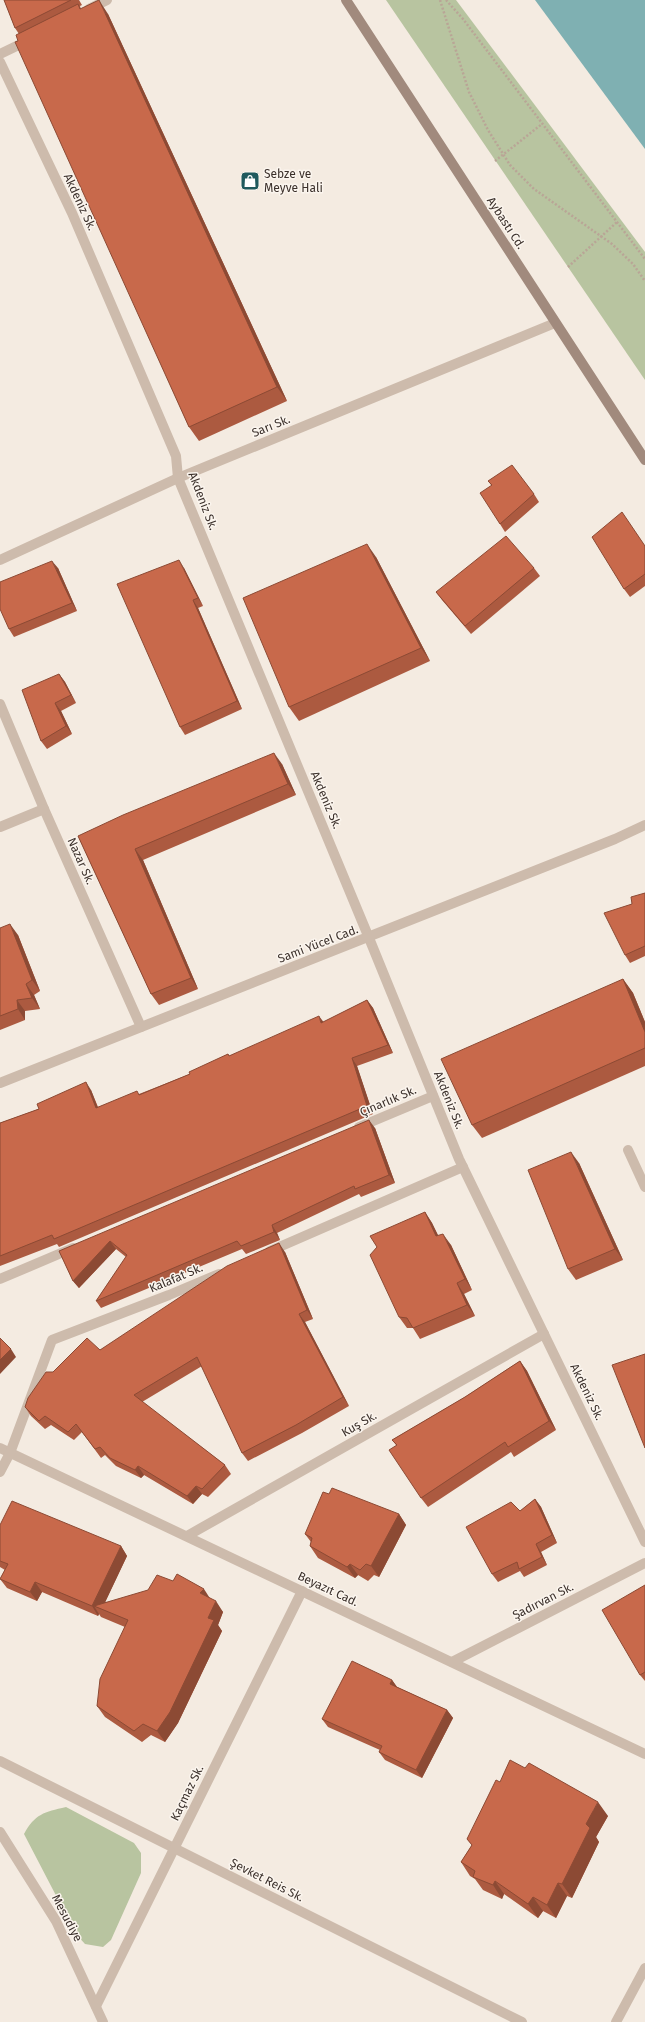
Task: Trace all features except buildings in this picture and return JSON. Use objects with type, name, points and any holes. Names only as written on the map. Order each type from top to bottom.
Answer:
[{"type":"main road","name":"Aybastı Cd.","points":[[346,0],[645,460]]},
{"type":"street","points":[[78,14],[107,0]]},
{"type":"street","points":[[0,54],[36,36]]},
{"type":"street","name":"Akdeniz Sk.","points":[[0,62],[72,213],[173,448],[176,456],[178,478],[369,938],[462,1167],[645,1542]]},
{"type":"street","name":"Sarı Sk.","points":[[0,560],[178,478],[555,323]]},
{"type":"street","name":"Nazar Sk.","points":[[0,704],[44,809],[141,1027]]},
{"type":"street","points":[[0,827],[44,809]]},
{"type":"street","name":"Sami Yücel Cad.","points":[[0,1083],[369,938],[615,839],[645,825]]},
{"type":"street","name":"Çınarlık Sk.","points":[[353,1130],[433,1096]]},
{"type":"street","points":[[628,1150],[645,1187]]},
{"type":"street","points":[[262,1255],[462,1167]]},
{"type":"street","points":[[0,1279],[84,1244]]},
{"type":"street","name":"Kalafat Sk.","points":[[0,1472],[10,1453],[52,1340],[169,1296],[226,1270]]},
{"type":"street","name":"Kuş Sk.","points":[[187,1536],[544,1334]]},
{"type":"street","name":"Beyazıt Cad.","points":[[0,1448],[645,1754]]},
{"type":"street","name":"Şadırvan Sk.","points":[[452,1662],[645,1562]]},
{"type":"street","name":"Kaçmaz Sk.","points":[[96,2006],[302,1591]]},
{"type":"street","name":"Şevket Reis Sk.","points":[[0,1761],[522,2022]]},
{"type":"street","name":"Mesudiye","points":[[0,1832],[56,1921],[103,2022]]},
{"type":"street","points":[[616,2022],[645,1968]]},
{"type":"path","points":[[440,0],[469,92],[488,130],[510,165],[534,189],[602,236],[633,264],[645,281]]},
{"type":"path","points":[[446,0],[463,19],[645,259]]},
{"type":"path","points":[[495,161],[542,124]]},
{"type":"path","points":[[568,267],[617,222]]},
{"type":"green space","points":[[386,0],[456,0],[645,252],[645,380]]},
{"type":"green space","points":[[66,1807],[134,1843],[141,1853],[141,1873],[111,1940],[103,1947],[85,1944],[76,1934],[24,1834],[36,1818],[46,1812]]},
{"type":"water","points":[[535,0],[645,0],[645,149]]},
{"type":"place","name":"Sebze ve Meyve Hali","points":[[250,181]]}]
